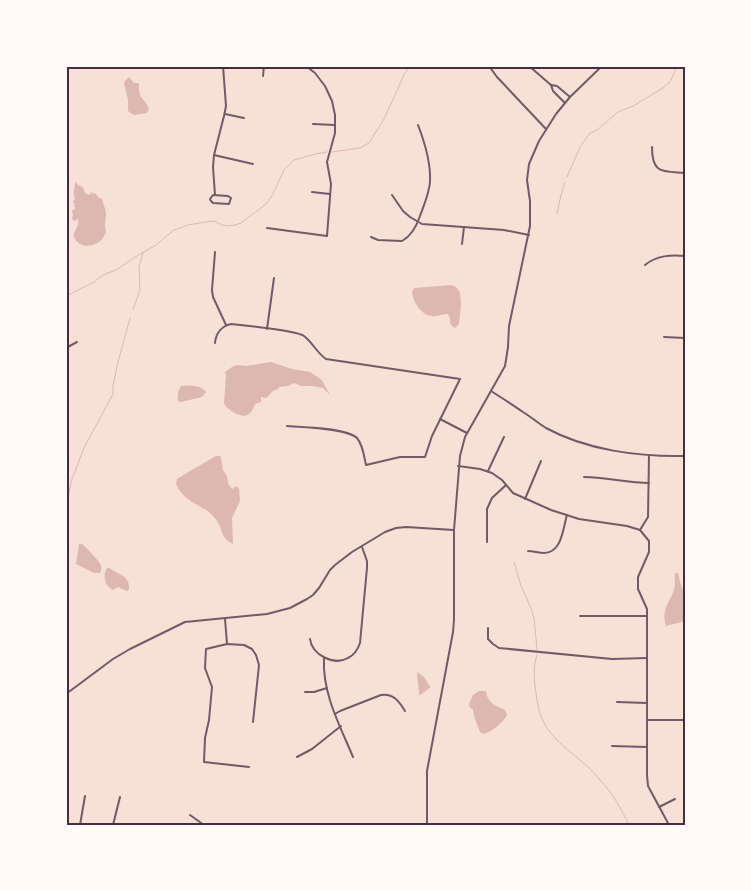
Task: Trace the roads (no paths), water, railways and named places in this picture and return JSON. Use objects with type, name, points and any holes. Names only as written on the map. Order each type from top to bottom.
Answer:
[{"type":"street","points":[[215,195],[212,167],[226,106],[223,66]]},
{"type":"street","points":[[263,76],[264,66]]},
{"type":"street","points":[[267,228],[327,236],[331,184],[327,162],[335,133],[335,115],[332,101],[325,86],[315,73],[306,66]]},
{"type":"street","points":[[489,66],[546,129]]},
{"type":"street","points":[[529,66],[551,85],[556,86],[570,97]]},
{"type":"street","points":[[534,70],[537,66]]},
{"type":"street","points":[[427,825],[426,782],[428,759],[454,632],[454,530],[460,456],[468,434],[505,366],[509,326],[529,235],[531,215],[527,180],[529,164],[546,129],[556,114],[570,97],[602,66]]},
{"type":"street","points":[[551,85],[553,91],[565,103]]},
{"type":"street","points":[[558,96],[562,91]]},
{"type":"street","points":[[224,114],[244,118]]},
{"type":"street","points":[[312,124],[335,125]]},
{"type":"street","points":[[371,237],[378,240],[402,242],[409,236],[418,222],[430,183],[425,142],[418,125]]},
{"type":"street","points":[[652,147],[652,157],[657,168],[661,171],[685,172]]},
{"type":"street","points":[[214,155],[253,164]]},
{"type":"street","points":[[312,192],[330,194]]},
{"type":"street","points":[[215,195],[228,196],[231,198],[231,201],[229,204],[214,203],[210,199],[215,195]]},
{"type":"street","points":[[392,195],[403,212],[422,224],[504,230],[529,235]]},
{"type":"street","points":[[462,244],[464,227]]},
{"type":"street","points":[[215,252],[213,297],[226,325]]},
{"type":"street","points":[[645,265],[650,261],[669,254],[685,256]]},
{"type":"street","points":[[267,329],[274,278]]},
{"type":"street","points":[[215,343],[219,332],[226,325],[267,329],[303,335],[326,359],[460,378],[432,436],[425,457],[400,457],[366,465],[362,447],[357,438],[347,433],[287,426]]},
{"type":"street","points":[[664,337],[685,338]]},
{"type":"street","points":[[66,348],[77,342]]},
{"type":"street","points":[[491,391],[546,428],[578,441],[604,449],[649,455],[685,456]]},
{"type":"street","points":[[440,419],[468,434]]},
{"type":"street","points":[[488,472],[504,437]]},
{"type":"street","points":[[640,530],[648,517],[649,455]]},
{"type":"street","points":[[525,499],[541,461]]},
{"type":"street","points":[[458,466],[488,472],[502,480],[513,493],[551,510],[579,518],[640,530],[649,541],[649,552],[638,577],[638,589],[647,609],[648,786],[668,825]]},
{"type":"street","points":[[584,477],[649,483]]},
{"type":"street","points":[[487,542],[487,509],[492,498],[506,485]]},
{"type":"street","points":[[528,551],[546,553],[554,550],[560,543],[567,515]]},
{"type":"street","points":[[66,694],[138,644],[185,622],[268,614],[290,608],[308,599],[319,588],[331,568],[352,552],[385,532],[406,527],[454,530]]},
{"type":"street","points":[[310,639],[311,644],[324,658],[338,661],[347,659],[358,649],[367,568],[367,561],[362,547]]},
{"type":"street","points":[[580,616],[647,616]]},
{"type":"street","points":[[225,619],[227,644]]},
{"type":"street","points":[[488,628],[488,639],[499,648],[612,659],[647,658]]},
{"type":"street","points":[[249,767],[204,762],[205,738],[210,720],[212,687],[205,668],[206,649],[227,644],[244,644],[252,649],[256,655],[259,665],[253,722]]},
{"type":"street","points":[[324,658],[324,675],[327,688],[335,714],[353,757]]},
{"type":"street","points":[[306,692],[327,688]]},
{"type":"street","points":[[335,714],[386,694],[394,696],[405,711]]},
{"type":"street","points":[[617,702],[647,703]]},
{"type":"street","points":[[647,720],[685,720]]},
{"type":"street","points":[[297,757],[312,749],[341,726]]},
{"type":"street","points":[[612,746],[648,747]]},
{"type":"street","points":[[80,825],[85,796]]},
{"type":"street","points":[[113,825],[120,797]]},
{"type":"street","points":[[660,807],[675,799]]},
{"type":"street","points":[[190,815],[204,825]]},
{"type":"waterway","points":[[332,152],[360,148],[369,143],[384,119],[409,66]]},
{"type":"waterway","points":[[567,177],[580,147],[590,133],[597,130],[618,112],[633,106],[663,88],[670,82],[677,66]]},
{"type":"waterway","points":[[66,296],[94,282],[103,275],[116,270],[156,245],[174,230],[188,225],[214,221],[228,226],[241,223],[266,204],[273,194],[284,170],[294,160],[327,152]]},
{"type":"waterway","points":[[557,214],[565,182]]},
{"type":"waterway","points":[[133,310],[140,290],[139,267],[143,253]]},
{"type":"waterway","points":[[66,508],[72,479],[84,448],[113,394],[117,366],[130,318]]},
{"type":"waterway","points":[[514,562],[534,618],[537,649]]},
{"type":"waterway","points":[[537,655],[534,679],[542,719],[556,739],[587,766],[605,785],[629,825]]}]
